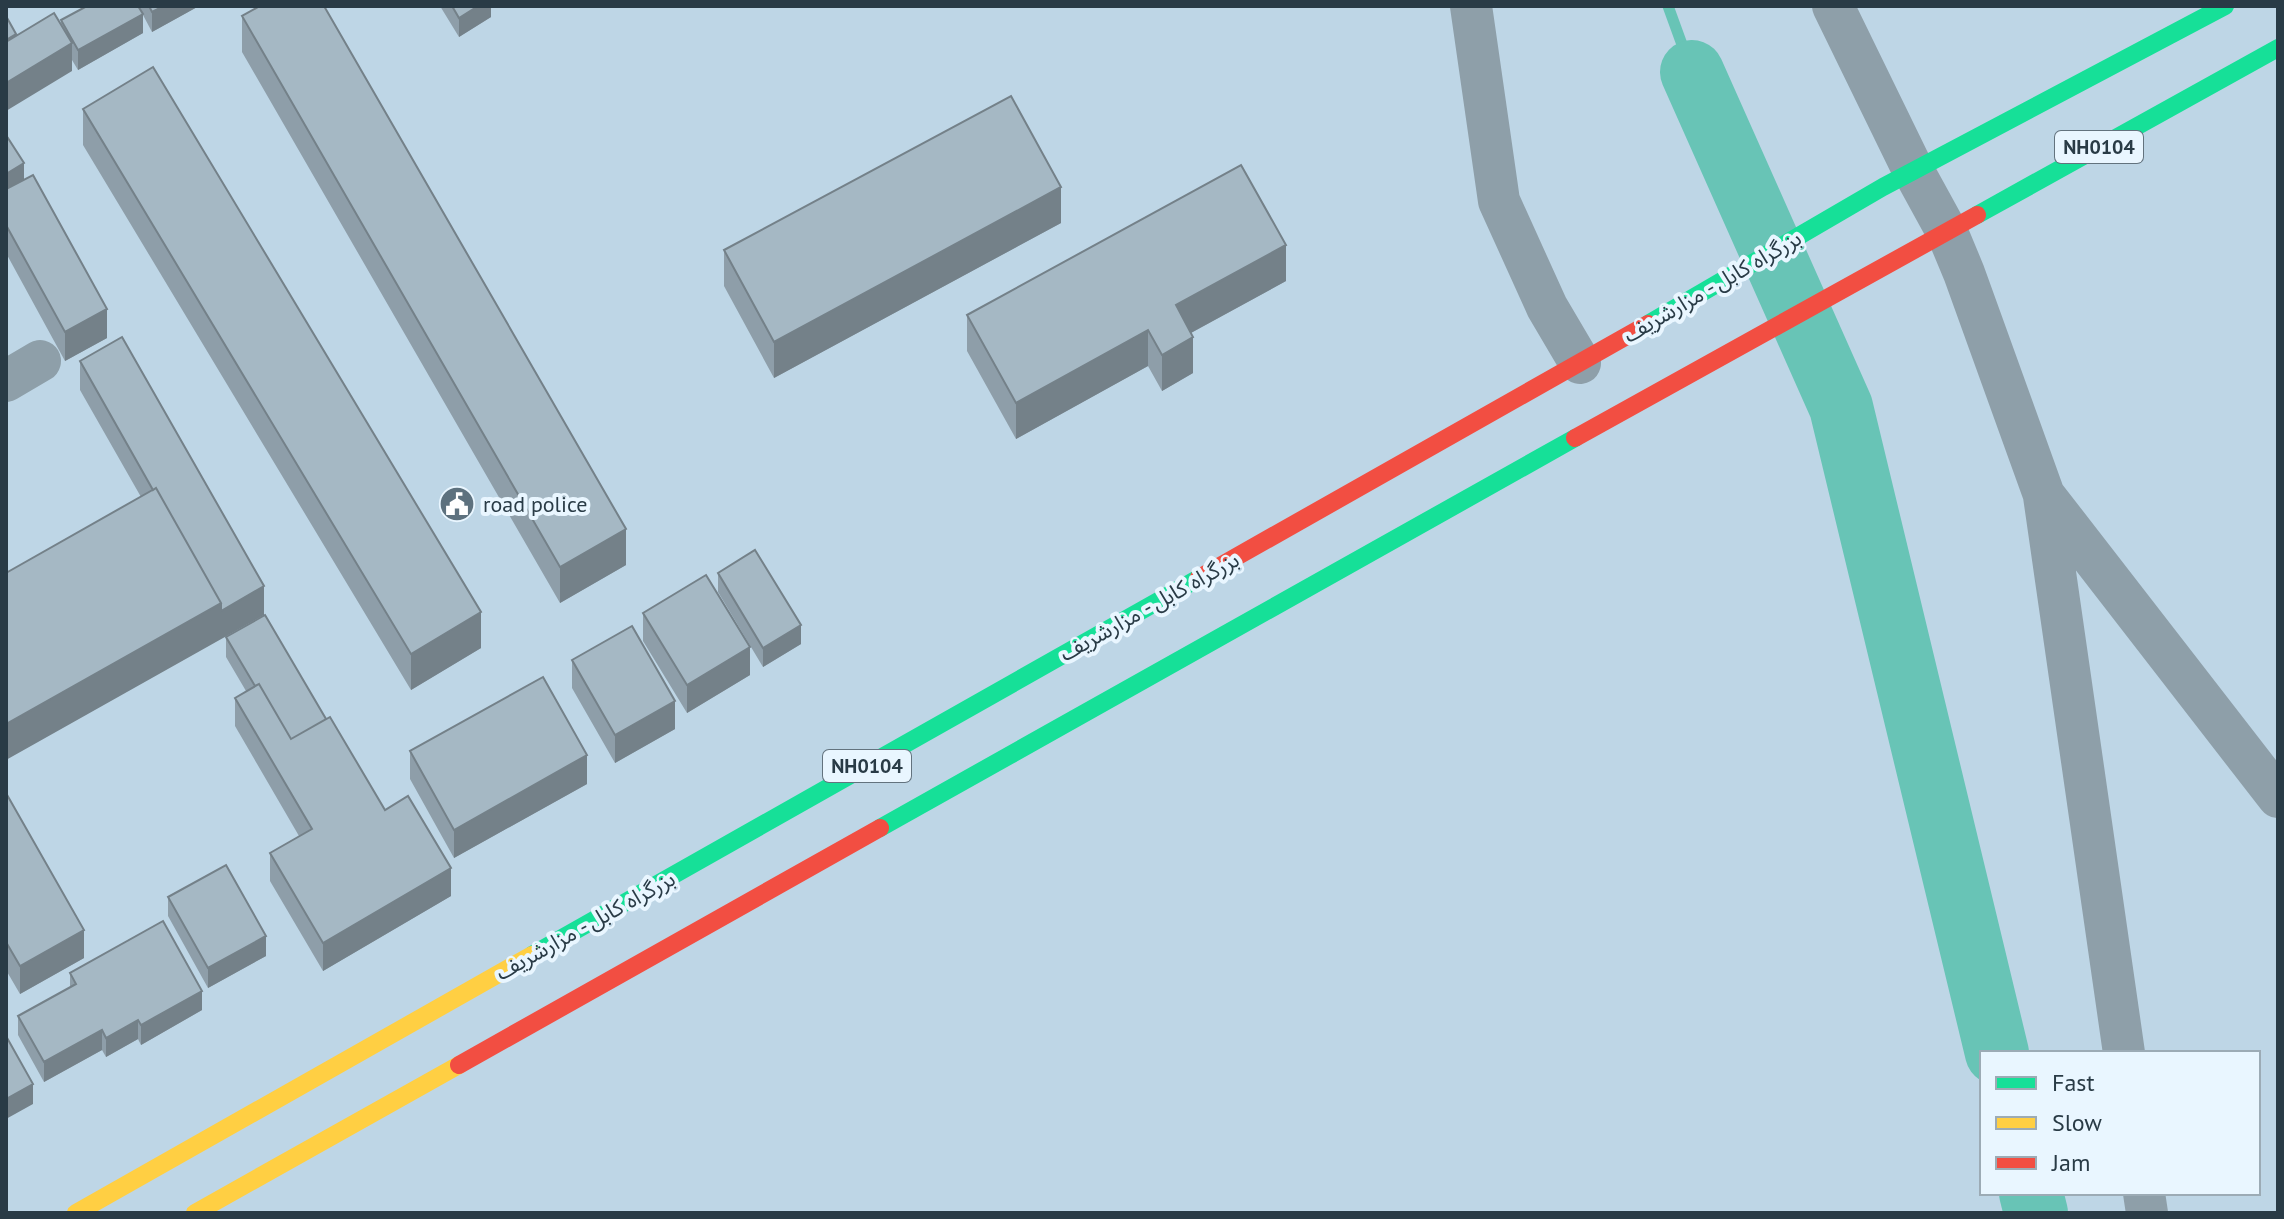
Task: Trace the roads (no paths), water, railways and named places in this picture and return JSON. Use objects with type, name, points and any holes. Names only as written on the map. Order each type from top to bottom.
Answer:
[{"type":"highway","name":"بزرگراه کابل - مزارشریف","points":[[76,1213],[1580,363],[1898,178],[2225,6]]},
{"type":"highway","name":"NH0104","points":[[195,1213],[1687,375],[2278,48]]},
{"type":"street","points":[[1471,6],[1499,201],[1547,307],[1580,363]]},
{"type":"street","points":[[1833,6],[1898,178],[1933,239],[1964,273],[2044,495],[2124,1051]]},
{"type":"street","points":[[2044,495],[2278,797]]},
{"type":"waterway","points":[[1668,6],[1692,72]]},
{"type":"waterway","points":[[1692,72],[1841,407],[1997,1051]]},
{"type":"waterway","points":[[2032,1195],[2036,1213]]},
{"type":"place","name":"road police","points":[[457,504]]}]
